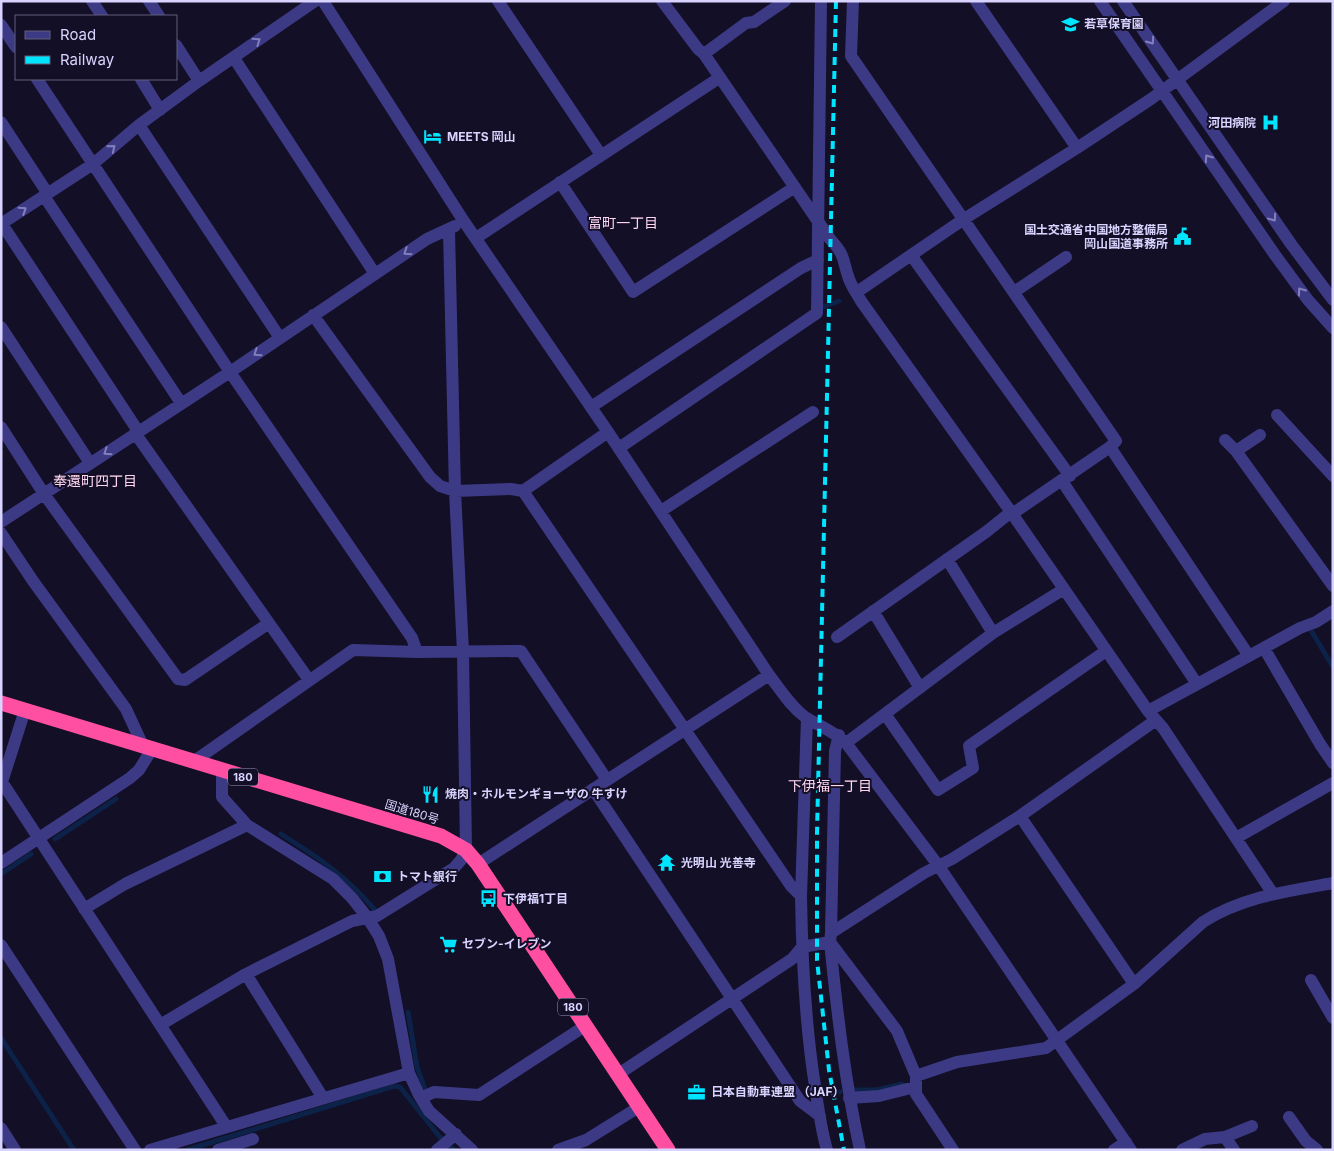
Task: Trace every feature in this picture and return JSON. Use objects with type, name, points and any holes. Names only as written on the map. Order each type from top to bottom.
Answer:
[{"type":"highway","name":"国道180号","points":[[1,703],[441,836],[466,850],[478,864],[668,1150]]},
{"type":"street","points":[[92,1],[101,15]]},
{"type":"street","points":[[149,1],[157,15]]},
{"type":"street","points":[[309,680],[137,432],[2,224],[93,164],[139,125],[199,81],[316,1]]},
{"type":"street","points":[[323,1],[463,220],[591,406],[769,674],[796,710],[842,739],[938,865],[1128,1146],[1114,1150]]},
{"type":"street","points":[[498,1],[601,155]]},
{"type":"street","points":[[662,1],[698,49],[704,54],[818,222],[844,257],[850,280],[856,292],[1012,513],[1106,651],[1152,716],[1163,728],[1273,894]]},
{"type":"street","points":[[704,54],[746,23],[754,22],[785,1]]},
{"type":"street","points":[[619,448],[817,313],[821,1]]},
{"type":"street","points":[[837,637],[1012,513],[1066,478],[1116,441],[851,56],[853,1]]},
{"type":"street","points":[[976,1],[1077,148]]},
{"type":"street","points":[[1100,1],[1275,255],[1308,300],[1333,328]]},
{"type":"street","points":[[1123,1],[1291,244],[1333,300]]},
{"type":"street","points":[[856,292],[964,219],[1077,148],[1161,91],[1284,1]]},
{"type":"street","points":[[1,25],[15,46]]},
{"type":"street","points":[[178,48],[199,81]]},
{"type":"street","points":[[234,58],[375,274]]},
{"type":"street","points":[[476,238],[719,78]]},
{"type":"street","points":[[38,80],[230,372],[412,638],[417,652]]},
{"type":"street","points":[[142,80],[160,110]]},
{"type":"street","points":[[1,122],[181,403]]},
{"type":"street","points":[[1191,134],[1207,122]]},
{"type":"street","points":[[139,125],[280,338]]},
{"type":"street","points":[[560,182],[633,292],[794,187]]},
{"type":"street","points":[[1244,210],[1260,198]]},
{"type":"street","points":[[1,522],[230,372],[427,239],[449,230],[463,220]]},
{"type":"street","points":[[160,1025],[246,974],[352,921],[377,916],[454,868],[466,850],[463,652],[455,491],[449,230]]},
{"type":"street","points":[[1275,255],[1291,244]]},
{"type":"street","points":[[911,255],[1066,478],[1197,684]]},
{"type":"street","points":[[1014,292],[1066,257]]},
{"type":"street","points":[[591,406],[801,268],[818,260]]},
{"type":"street","points":[[313,315],[430,477],[440,486],[455,491],[511,489],[523,491],[608,432]]},
{"type":"street","points":[[1,327],[90,463]]},
{"type":"street","points":[[661,511],[814,412]]},
{"type":"street","points":[[1277,415],[1333,476]]},
{"type":"street","points":[[1,427],[44,494],[178,679],[186,680],[268,623]]},
{"type":"street","points":[[1236,451],[1260,435]]},
{"type":"street","points":[[1225,440],[1236,451],[1333,586]]},
{"type":"street","points":[[1110,447],[1248,656]]},
{"type":"street","points":[[523,491],[790,886],[801,896]]},
{"type":"street","points":[[1,533],[33,581],[126,709],[147,748],[139,770],[130,778],[1,863]]},
{"type":"street","points":[[947,559],[994,633]]},
{"type":"street","points":[[860,1150],[849,1098],[838,1026],[831,938],[836,750],[842,739],[885,714],[994,633],[1064,589]]},
{"type":"street","points":[[873,611],[920,688]]},
{"type":"street","points":[[618,1074],[792,959],[802,947],[831,938],[938,865],[952,859],[1020,816],[1197,684],[1300,628],[1316,622],[1333,611]]},
{"type":"street","points":[[1264,648],[1320,744],[1333,762]]},
{"type":"street","points":[[193,762],[353,650],[463,652],[521,650],[607,780]]},
{"type":"street","points":[[885,714],[938,790],[973,768],[968,746],[1106,651]]},
{"type":"street","points":[[478,864],[769,674]]},
{"type":"street","points":[[25,710],[2,782],[226,1126]]},
{"type":"street","points":[[807,718],[801,896],[802,947],[806,1013],[820,1116],[827,1150]]},
{"type":"street","points":[[222,771],[222,797],[247,825],[333,879],[367,917],[379,936],[388,959],[409,1073],[418,1094],[430,1111],[446,1143],[472,1150]]},
{"type":"street","points":[[1236,838],[1333,782]]},
{"type":"street","points":[[593,789],[800,1102],[820,1116]]},
{"type":"street","points":[[1020,816],[1134,984]]},
{"type":"street","points":[[84,909],[125,884],[247,825]]},
{"type":"street","points":[[849,1098],[879,1096],[915,1082],[957,1062],[1046,1048],[1134,984],[1203,922],[1230,907],[1273,894],[1333,883]]},
{"type":"street","points":[[831,938],[897,1031],[915,1082],[916,1094],[953,1150]]},
{"type":"street","points":[[1,945],[136,1150]]},
{"type":"street","points":[[246,974],[323,1098]]},
{"type":"street","points":[[1312,980],[1333,1018]]},
{"type":"street","points":[[418,1094],[434,1092],[479,1095],[585,1026]]},
{"type":"street","points":[[217,1142],[226,1126],[409,1073]]},
{"type":"street","points":[[558,1150],[586,1140],[640,1107]]},
{"type":"street","points":[[1289,1117],[1306,1141],[1317,1150]]},
{"type":"street","points":[[1182,1150],[1205,1139],[1225,1137],[1252,1126]]},
{"type":"street","points":[[1,1128],[15,1150]]},
{"type":"street","points":[[1225,1137],[1234,1150]]},
{"type":"street","points":[[150,1150],[253,1139]]},
{"type":"waterway","points":[[823,307],[839,301]]},
{"type":"waterway","points":[[1312,632],[1333,667]]},
{"type":"waterway","points":[[55,839],[116,799]]},
{"type":"waterway","points":[[281,834],[331,868],[375,910]]},
{"type":"waterway","points":[[1,874],[31,854]]},
{"type":"waterway","points":[[408,1012],[417,1067],[425,1089]]},
{"type":"waterway","points":[[1,1038],[74,1150]]},
{"type":"waterway","points":[[854,1090],[876,1090],[902,1084]]},
{"type":"waterway","points":[[187,1150],[394,1086],[400,1087],[439,1136],[454,1150]]},
{"type":"waterway","points":[[823,1093],[840,1092]]},
{"type":"railway","points":[[836,1],[817,833],[817,960],[829,1070],[844,1150]]},
{"type":"place","name":"若草保育園","points":[[1070,24]]},
{"type":"place","name":"河田病院","points":[[1270,123]]},
{"type":"place","name":"MEETS 岡山","points":[[433,137]]},
{"type":"place","name":"国土交通省中国地方整備局 岡山国道事務所","points":[[1182,237]]},
{"type":"place","name":"焼肉・ホルモンギョーザの 牛すけ","points":[[431,794]]},
{"type":"place","name":"光明山 光善寺","points":[[667,863]]},
{"type":"place","name":"トマト銀行","points":[[383,877]]},
{"type":"place","name":"下伊福1丁目","points":[[489,899]]},
{"type":"place","name":"セブン-イレブン","points":[[448,944]]},
{"type":"place","name":"日本自動車連盟 （JAF）","points":[[697,1092]]},
{"type":"district","name":"富町一丁目","points":[[623,223]]},
{"type":"district","name":"奉還町四丁目","points":[[95,481]]},
{"type":"district","name":"下伊福一丁目","points":[[830,786]]}]
